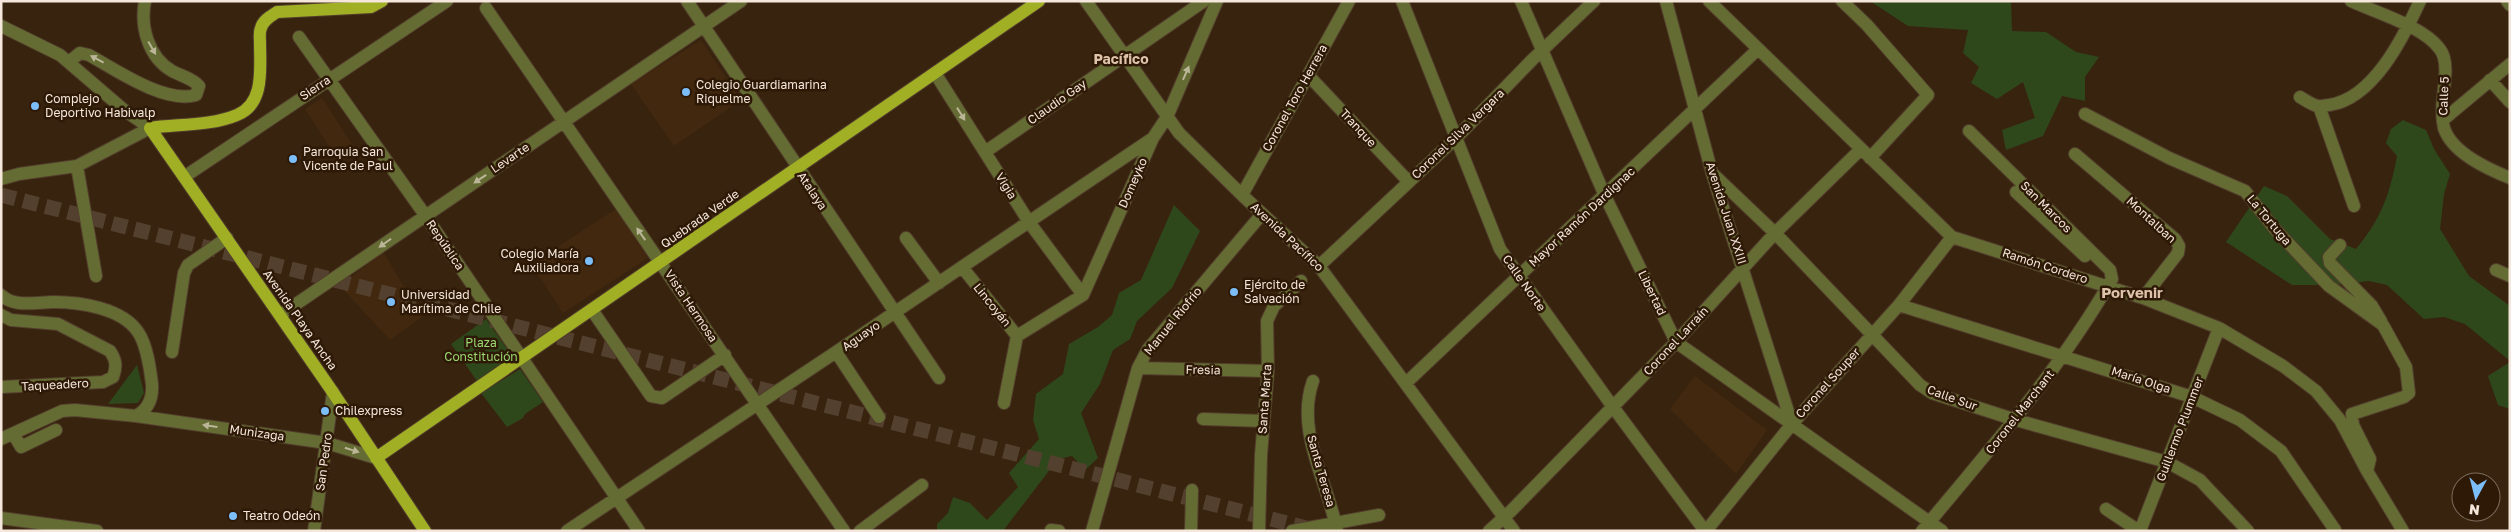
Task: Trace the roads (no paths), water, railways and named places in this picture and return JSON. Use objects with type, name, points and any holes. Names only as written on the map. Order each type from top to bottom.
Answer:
[{"type":"main road","points":[[150,128],[226,120],[240,114],[249,107],[256,97],[260,83],[260,28],[267,19],[277,12],[371,7],[382,1]]},
{"type":"main road","name":"Quebrada Verde","points":[[376,458],[1038,1]]},
{"type":"main road","name":"Avenida Playa Ancha","points":[[150,128],[333,392],[425,531]]},
{"type":"street","points":[[69,62],[80,53],[89,55],[150,87],[184,96],[196,95],[199,86],[196,82],[171,70],[158,57],[144,33],[142,22],[145,1]]},
{"type":"street","name":"Sierra","points":[[184,177],[447,1]]},
{"type":"street","name":"Atalaya","points":[[687,1],[796,168],[939,378]]},
{"type":"street","name":"Levarte","points":[[280,315],[741,1]]},
{"type":"street","name":"Avenida Pacífico","points":[[1086,1],[1179,133],[1242,195],[1319,266],[1514,531]]},
{"type":"street","name":"Claudio Gay","points":[[985,152],[1204,1]]},
{"type":"street","name":"Domeyko","points":[[1083,296],[1153,138],[1166,117],[1217,1]]},
{"type":"street","name":"Coronel Toro Herrera","points":[[1242,195],[1349,1]]},
{"type":"street","name":"Calle Norte","points":[[1402,1],[1500,250],[1612,407],[1706,531]]},
{"type":"street","name":"Libertad","points":[[1521,1],[1541,52],[1605,196],[1676,342],[1792,424],[1926,526],[1942,531]]},
{"type":"street","name":"Coronel Silva Vergara","points":[[1319,266],[1456,137],[1594,1]]},
{"type":"street","name":"Avenida Juan XXIII","points":[[1666,1],[1712,173],[1792,424]]},
{"type":"street","name":"Ramón Cordero","points":[[1709,1],[1757,50],[1952,237],[2110,282],[2143,298],[2219,328],[2283,366],[2316,391],[2340,420],[2367,471],[2403,530]]},
{"type":"street","name":"Coronel Larraín","points":[[1489,531],[1676,342],[1775,233],[1865,154],[1928,95],[1867,25],[1842,1]]},
{"type":"street","name":"Calle 5","points":[[2351,1],[2424,35],[2439,47],[2444,56],[2443,120],[2445,129],[2450,138],[2472,159],[2510,178]]},
{"type":"street","points":[[2300,97],[2319,106],[2343,103],[2365,86],[2384,66],[2408,27],[2420,1]]},
{"type":"street","points":[[2507,1],[2510,5]]},
{"type":"street","name":"Vista Hermosa","points":[[486,8],[844,531]]},
{"type":"street","points":[[1,26],[52,50],[150,128],[77,166],[19,174],[1,179]]},
{"type":"street","name":"República","points":[[299,37],[425,215],[638,531]]},
{"type":"street","name":"Mayor Ramón Dardignac","points":[[1406,383],[1757,50]]},
{"type":"street","points":[[2443,120],[2510,64]]},
{"type":"street","name":"Vigia","points":[[935,73],[1029,222],[1083,296]]},
{"type":"street","name":"Tranque","points":[[1308,74],[1409,182]]},
{"type":"street","points":[[2490,80],[2510,102]]},
{"type":"street","points":[[2319,106],[2354,206]]},
{"type":"street","name":"La Tortuga","points":[[2085,114],[2168,158],[2246,191],[2274,228],[2329,286],[2382,326]]},
{"type":"street","name":"San Marcos","points":[[1969,131],[2110,270],[2110,282]]},
{"type":"street","name":"Aguayo","points":[[566,531],[1153,138]]},
{"type":"street","name":"Montalban","points":[[2075,154],[2175,239],[2179,246],[2178,253],[2143,298]]},
{"type":"street","points":[[77,166],[96,276]]},
{"type":"street","name":"Calle Sur","points":[[1712,173],[1775,233],[1920,385],[1932,393],[2016,420],[2167,462],[2200,480],[2248,531]]},
{"type":"street","points":[[2016,192],[2110,282]]},
{"type":"street","name":"Manuel Riofrio","points":[[1092,531],[1138,368],[1148,349],[1262,214]]},
{"type":"street","name":"Coronel Souper","points":[[1706,531],[1792,424],[1899,305],[1952,237]]},
{"type":"street","points":[[172,352],[184,273],[188,265],[227,238]]},
{"type":"street","points":[[906,238],[939,283]]},
{"type":"street","name":"La Tortuga","points":[[2340,245],[2329,257],[2330,263],[2372,306],[2406,367],[2410,393],[2404,397],[2352,414],[2353,425],[2370,459],[2367,471]]},
{"type":"street","name":"Lincoyán","points":[[962,267],[1017,336],[1004,403]]},
{"type":"street","points":[[2496,270],[2510,276]]},
{"type":"street","name":"Santa Marta","points":[[1259,531],[1268,371],[1267,321],[1269,313],[1301,281]]},
{"type":"street","name":"Coronel Marchant","points":[[1926,526],[2016,420],[2063,356],[2110,282]]},
{"type":"street","points":[[1,295],[16,302],[56,302],[102,309],[130,323],[138,332],[143,344],[152,391],[148,406],[136,416]]},
{"type":"street","points":[[1017,336],[1083,296]]},
{"type":"street","name":"María Olga","points":[[1899,305],[2192,397],[2240,420],[2280,451],[2336,530]]},
{"type":"street","points":[[592,310],[651,396],[662,398],[725,356]]},
{"type":"street","name":"Taqueadero","points":[[1,315],[11,320],[58,324],[110,351],[115,359],[116,369],[113,377],[103,382],[1,388]]},
{"type":"street","name":"Guillermo Plummer","points":[[2140,531],[2219,328]]},
{"type":"street","points":[[836,352],[879,417]]},
{"type":"street","name":"Fresia","points":[[1138,368],[1268,371]]},
{"type":"street","name":"Santa Teresa","points":[[1313,381],[1307,398],[1309,432],[1336,526]]},
{"type":"street","name":"San Pedro","points":[[314,531],[328,442],[333,392]]},
{"type":"street","name":"Munizaga","points":[[8,437],[62,411],[76,410],[136,416],[328,442],[376,458]]},
{"type":"street","points":[[1203,420],[1264,422]]},
{"type":"street","points":[[8,437],[22,447],[56,430]]},
{"type":"street","points":[[860,531],[922,485]]},
{"type":"street","points":[[1191,531],[1192,490]]},
{"type":"street","points":[[2106,509],[2140,531]]},
{"type":"street","points":[[1292,531],[1336,526],[1379,515]]},
{"type":"street","points":[[1,518],[45,527],[97,531]]},
{"type":"tunnel","points":[[1,195],[1310,529]]},
{"type":"place","name":"Colegio Guardiamarina Riquelme","points":[[686,92]]},
{"type":"place","name":"Complejo Deportivo Habivalp","points":[[35,106]]},
{"type":"place","name":"Parroquia San Vicente de Paul","points":[[293,159]]},
{"type":"place","name":"Colegio María Auxiliadora","points":[[589,261]]},
{"type":"place","name":"Ejército de Salvación","points":[[1234,292]]},
{"type":"place","name":"Universidad Marítima de Chile","points":[[391,302]]},
{"type":"place","name":"Chilexpress","points":[[325,411]]},
{"type":"place","name":"Teatro Odeón","points":[[233,516]]},
{"type":"district","name":"Pacífico","points":[[1121,59]]},
{"type":"district","name":"Porvenir","points":[[2132,293]]},
{"type":"park label","name":"Plaza Constitución","points":[[481,350]]}]
